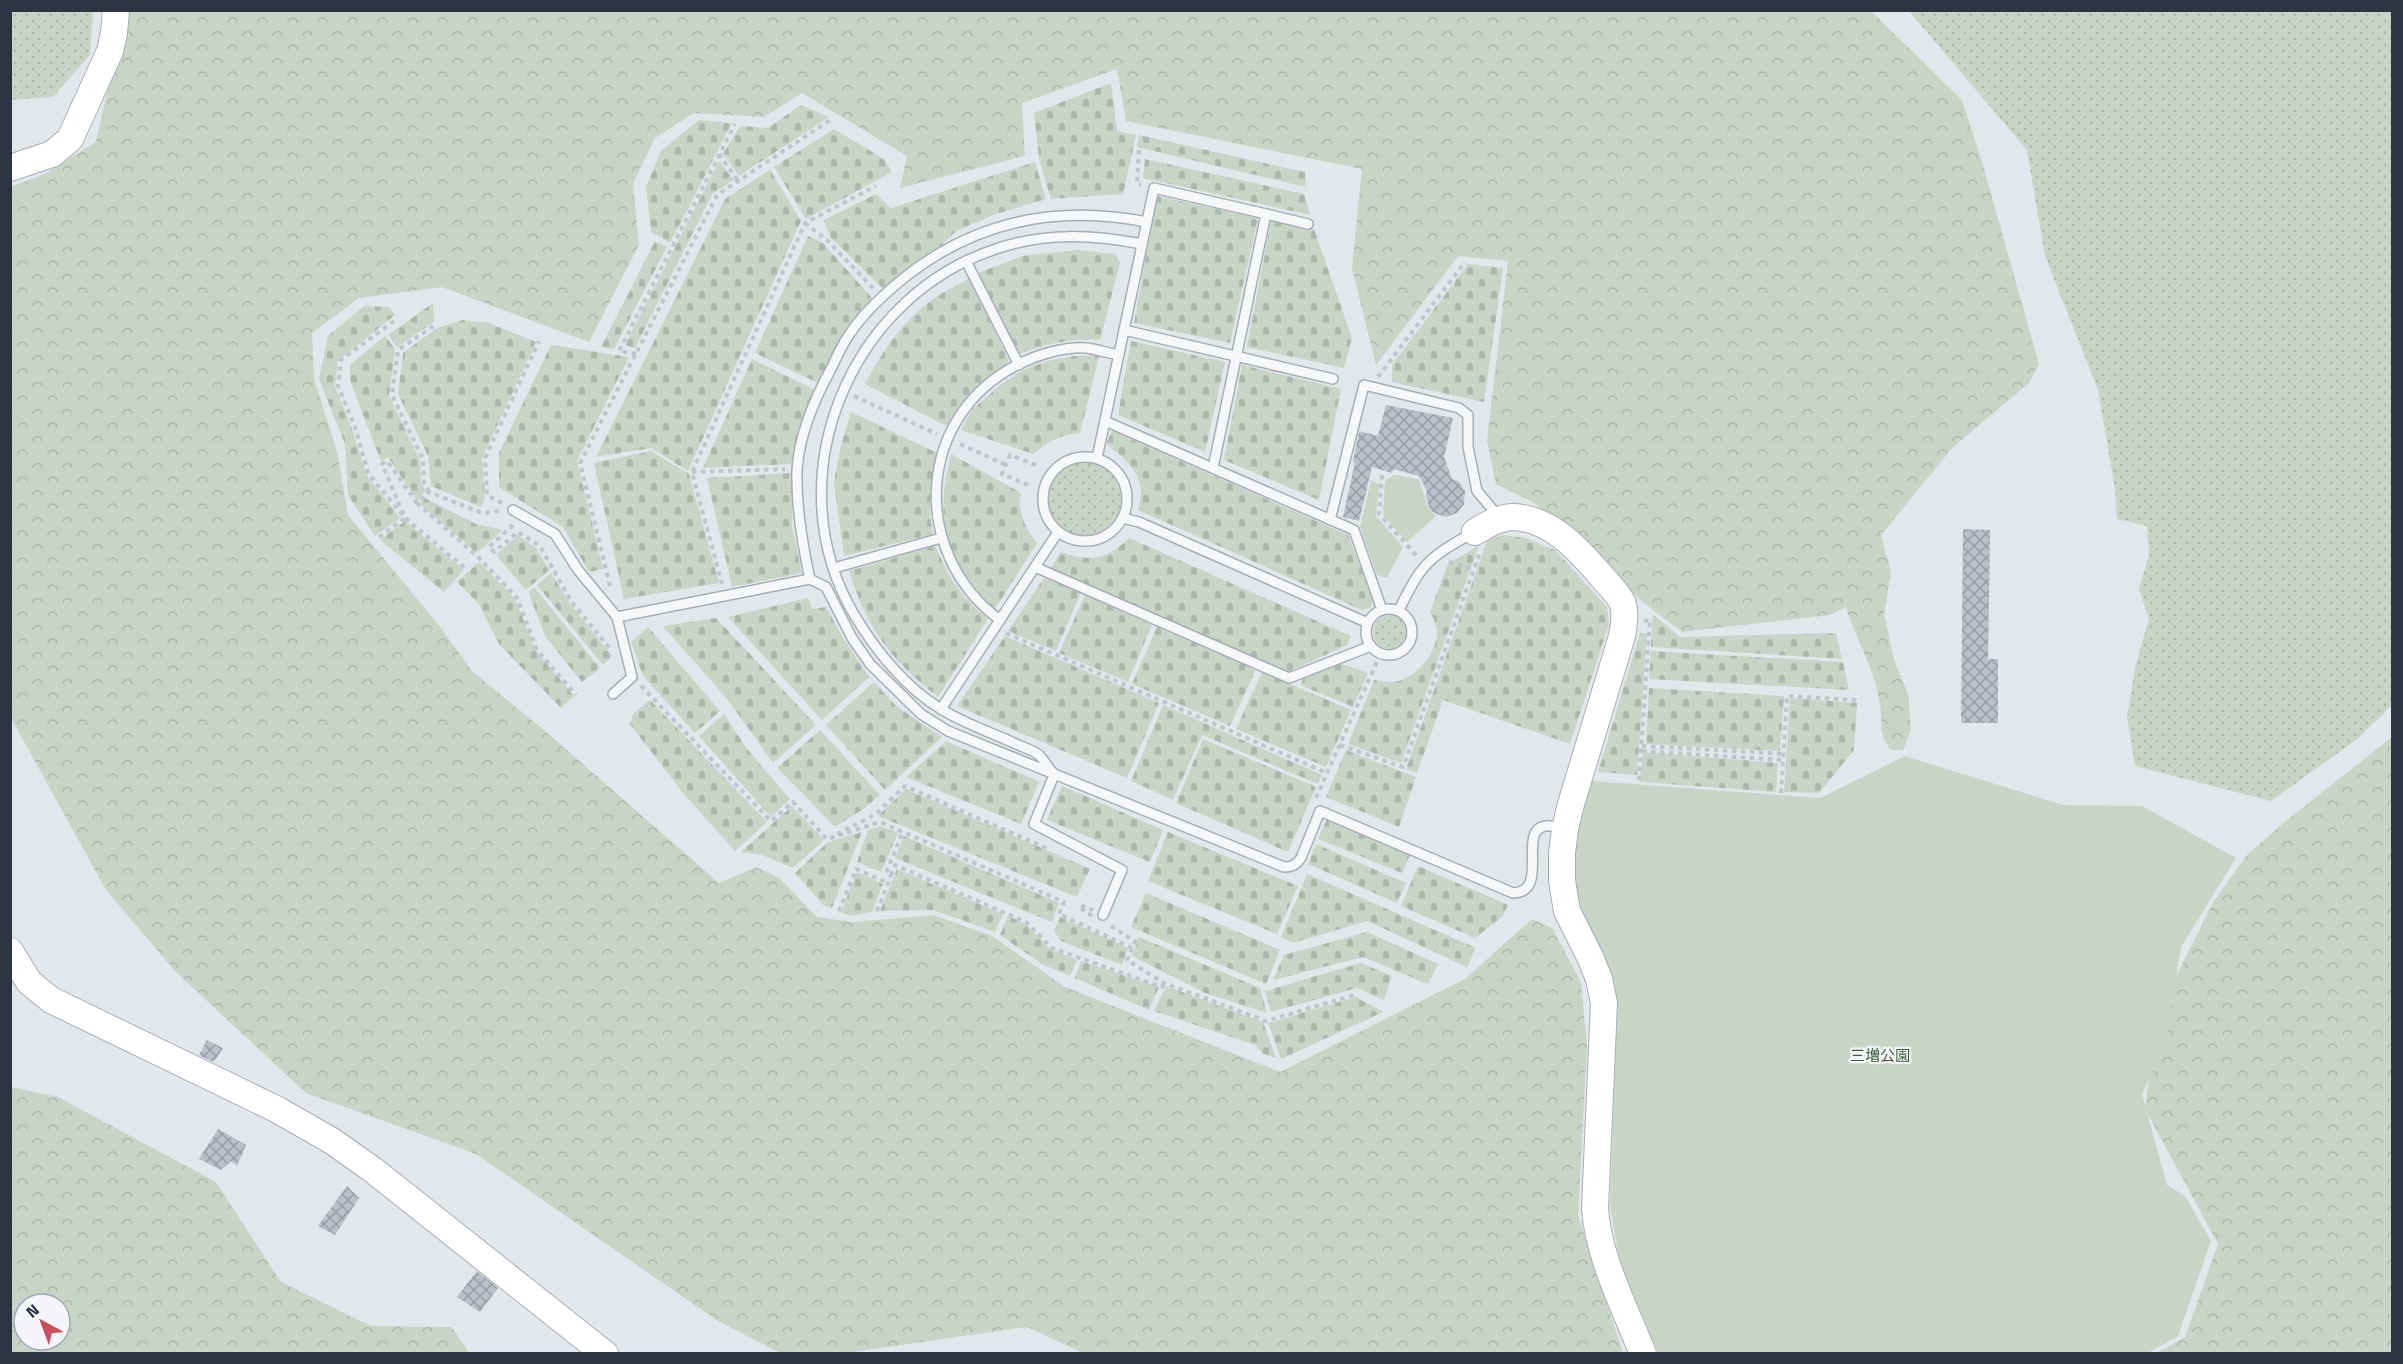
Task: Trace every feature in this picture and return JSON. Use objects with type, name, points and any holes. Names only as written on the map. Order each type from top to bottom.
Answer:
[{"type":"street","points":[[10,168],[52,154],[70,139],[77,128],[110,51],[116,10]]},
{"type":"street","points":[[1489,524],[1524,518],[1553,530],[1584,556],[1622,603],[1624,614],[1622,636],[1564,829],[1562,881],[1567,911],[1591,959],[1599,979],[1604,1003],[1596,1228],[1643,1353]]},
{"type":"street","points":[[10,951],[29,982],[51,1000],[291,1116],[351,1154],[605,1353]]},
{"type":"lane","points":[[1097,458],[1154,188],[1308,224]]},
{"type":"lane","points":[[810,579],[799,526],[797,469],[806,426],[824,382],[849,334],[881,297],[922,263],[966,238],[1014,222],[1065,214],[1115,216],[1147,222]]},
{"type":"lane","points":[[1213,468],[1266,214]]},
{"type":"lane","points":[[1054,775],[1038,754],[941,709],[912,685],[873,644],[854,615],[834,568],[823,517],[822,482],[825,447],[843,391],[863,351],[884,324],[936,278],[966,261],[999,248],[1032,239],[1066,236],[1101,237],[1142,244]]},
{"type":"lane","points":[[966,261],[1019,364]]},
{"type":"lane","points":[[1124,330],[1333,379]]},
{"type":"lane","points":[[997,624],[965,588],[951,564],[941,538],[936,511],[936,484],[948,439],[966,407],[985,387],[1019,364],[1059,351],[1086,348],[1119,355]]},
{"type":"lane","points":[[1330,520],[1364,386],[1464,411],[1469,420],[1468,447],[1478,491],[1489,524],[1445,548],[1425,565],[1416,575],[1399,610]]},
{"type":"lane","points":[[1105,421],[1354,530],[1382,610]]},
{"type":"lane","points":[[1087,456],[1097,458],[1107,462],[1121,478],[1127,498],[1122,518],[1105,536],[1081,541],[1069,538],[1058,532],[1046,515],[1042,494],[1045,484],[1050,475],[1066,461],[1087,456]]},
{"type":"lane","points":[[513,510],[555,534],[578,570],[617,617],[632,677],[613,694]]},
{"type":"lane","points":[[1122,518],[1138,522],[1368,623]]},
{"type":"lane","points":[[941,709],[1058,532]]},
{"type":"lane","points":[[834,568],[941,538]]},
{"type":"lane","points":[[1035,567],[1289,678],[1371,646]]},
{"type":"lane","points":[[617,617],[810,579],[826,587],[852,638],[870,664],[921,714],[948,730],[1054,775],[1284,867],[1297,864],[1301,858],[1320,811],[1513,893],[1521,893],[1531,879],[1533,836],[1537,829],[1544,826],[1564,829]]},
{"type":"lane","points":[[1390,608],[1399,610],[1408,618],[1413,629],[1411,641],[1404,651],[1392,655],[1380,654],[1371,646],[1366,635],[1368,623],[1373,615],[1382,610],[1390,608]]},
{"type":"lane","points":[[1054,775],[1034,825],[1122,870],[1101,917]]},
{"type":"path","points":[[617,617],[580,463],[717,195],[830,120]]},
{"type":"path","points":[[636,354],[619,351],[735,124]]},
{"type":"path","points":[[1137,184],[1139,150]]},
{"type":"path","points":[[718,154],[738,181]]},
{"type":"path","points":[[702,600],[701,589],[722,585],[692,472],[805,223],[876,186]]},
{"type":"path","points":[[805,223],[827,240],[881,297]]},
{"type":"path","points":[[1371,387],[1465,262]]},
{"type":"path","points":[[394,321],[341,360],[338,386],[355,427],[368,473],[405,518],[465,568]]},
{"type":"path","points":[[435,325],[398,350],[392,395],[423,459],[424,482],[429,492],[482,513],[513,510]]},
{"type":"path","points":[[513,510],[487,495],[485,458],[539,340]]},
{"type":"path","points":[[843,391],[1006,465]]},
{"type":"path","points":[[1029,485],[1002,474],[1010,455],[1036,465]]},
{"type":"path","points":[[405,518],[382,464],[387,461],[417,503],[480,559],[517,597],[537,650],[576,695]]},
{"type":"path","points":[[692,472],[797,469]]},
{"type":"path","points":[[1383,475],[1379,514],[1425,565],[1433,572],[1445,560],[1474,569]]},
{"type":"path","points":[[417,503],[429,492]]},
{"type":"path","points":[[513,510],[514,524],[489,547],[494,552],[518,532],[540,546],[571,601],[615,656]]},
{"type":"path","points":[[379,537],[405,518]]},
{"type":"path","points":[[1340,745],[1403,767],[1489,524]]},
{"type":"path","points":[[1639,621],[1650,620],[1639,780]]},
{"type":"path","points":[[997,624],[1327,773]]},
{"type":"path","points":[[1320,811],[1312,808],[1380,654]]},
{"type":"path","points":[[632,677],[771,821],[793,802],[827,839]]},
{"type":"path","points":[[1781,794],[1788,696],[1857,700]]},
{"type":"path","points":[[1642,749],[1784,754]]},
{"type":"path","points":[[1642,749],[1783,760]]},
{"type":"path","points":[[827,839],[876,814],[904,786],[1054,851]]},
{"type":"path","points":[[827,839],[880,822],[1064,902],[1059,914],[1132,948]]},
{"type":"path","points":[[891,875],[886,873],[903,831]]},
{"type":"path","points":[[877,911],[895,865],[1026,922],[1052,948],[1162,987],[1164,983]]},
{"type":"path","points":[[839,911],[856,870],[888,883]]},
{"type":"path","points":[[1081,904],[1101,917],[1080,909],[1081,904]]},
{"type":"path","points":[[1107,925],[1135,941],[1127,960],[1164,983],[1266,1021],[1358,994]]},
{"type":"green space","points":[[11,10],[93,11],[90,55],[53,97],[11,100]]},
{"type":"green space","points":[[125,11],[1871,11],[1962,100],[1982,162],[2039,364],[2029,383],[1953,447],[1881,535],[1891,573],[1884,614],[1894,660],[1908,694],[1911,730],[1903,750],[1891,750],[1884,739],[1878,692],[1846,607],[1830,615],[1682,632],[1644,603],[1534,503],[1496,484],[1487,441],[1508,261],[1458,256],[1376,365],[1352,268],[1362,169],[1126,121],[1117,69],[1022,103],[1025,156],[900,188],[907,156],[802,93],[764,117],[694,113],[655,138],[633,184],[639,245],[589,342],[442,287],[359,298],[312,333],[314,379],[337,451],[348,515],[441,628],[472,671],[545,731],[719,883],[756,867],[779,878],[817,917],[851,922],[933,915],[992,936],[1065,987],[1280,1072],[1465,979],[1532,919],[1552,928],[1581,982],[1587,1047],[1578,1215],[1623,1353],[1085,1354],[1027,1327],[845,1353],[780,1353],[718,1321],[476,1154],[306,1093],[175,971],[106,890],[11,718],[10,187],[45,174],[96,142]]},
{"type":"green space","points":[[1909,11],[2392,11],[2392,705],[2356,740],[2271,801],[2135,766],[2127,716],[2136,664],[2149,619],[2139,589],[2149,554],[2147,526],[2117,519],[2115,489],[2098,390],[2045,256],[2027,150]]},
{"type":"green space","points":[[1111,83],[1117,131],[1136,135],[1123,194],[1051,199],[1039,159],[1034,113]]},
{"type":"green space","points":[[801,105],[829,117],[739,176],[723,154],[740,126],[768,128]]},
{"type":"green space","points":[[699,120],[732,123],[670,243],[651,232],[646,187],[661,151]]},
{"type":"green space","points":[[834,129],[884,159],[892,172],[806,219],[774,167]]},
{"type":"green space","points":[[1139,135],[1305,172],[1306,187],[1137,147]]},
{"type":"green space","points":[[1145,159],[1304,194],[1310,215],[1143,178]]},
{"type":"green space","points":[[719,161],[734,180],[713,193],[635,348],[625,345]]},
{"type":"green space","points":[[1035,162],[1046,199],[993,215],[956,231],[943,244],[910,266],[883,289],[830,237],[824,220],[876,194],[891,208]]},
{"type":"green space","points":[[770,170],[801,221],[688,471],[651,448],[596,457],[725,199]]},
{"type":"green space","points":[[1157,196],[1258,218],[1230,343],[1134,323]]},
{"type":"green space","points":[[1271,221],[1314,229],[1352,338],[1344,368],[1247,347]]},
{"type":"green space","points":[[808,236],[823,243],[872,298],[842,338],[818,383],[755,353]]},
{"type":"green space","points":[[655,241],[667,247],[614,349],[601,347]]},
{"type":"green space","points":[[1077,250],[1115,254],[1120,263],[1100,340],[1059,342],[1019,354],[978,273],[1022,256]]},
{"type":"green space","points":[[1468,264],[1503,268],[1484,402],[1392,382],[1392,365]]},
{"type":"green space","points":[[969,279],[1009,361],[966,400],[948,427],[865,384],[879,359],[904,325],[940,294]]},
{"type":"green space","points":[[433,303],[434,322],[397,347],[388,335]]},
{"type":"green space","points":[[364,306],[389,307],[395,315],[338,361],[335,386],[366,474],[400,518],[375,536],[348,495],[345,444],[319,379],[328,336]]},
{"type":"green space","points":[[463,320],[489,323],[536,342],[482,458],[485,497],[481,507],[431,486],[428,456],[398,394],[403,353],[437,328]]},
{"type":"green space","points":[[385,336],[395,349],[389,396],[420,460],[421,483],[426,491],[417,500],[388,457],[381,461],[350,381],[350,365]]},
{"type":"green space","points":[[1131,341],[1225,362],[1205,452],[1118,415]]},
{"type":"green space","points":[[551,345],[629,357],[577,461],[603,569],[589,572],[563,527],[499,487],[499,453]]},
{"type":"green space","points":[[1074,356],[1099,356],[1080,433],[1055,439],[1033,454],[961,430],[973,409],[999,386],[1021,371],[1047,361]]},
{"type":"green space","points":[[752,359],[815,390],[801,426],[793,464],[703,468]]},
{"type":"green space","points":[[1242,365],[1341,389],[1319,500],[1224,460]]},
{"type":"green space","points":[[851,412],[937,453],[930,494],[933,534],[844,556],[834,483],[841,445]]},
{"type":"green space","points":[[1112,431],[1348,535],[1373,600],[1370,608],[1362,610],[1138,510],[1141,489],[1139,480],[1123,457],[1106,444]]},
{"type":"green space","points":[[651,451],[689,474],[719,583],[624,599],[594,463]]},
{"type":"green space","points":[[951,454],[1021,493],[1020,507],[1023,520],[1037,543],[995,609],[964,573],[954,556],[948,539],[944,521],[944,501]]},
{"type":"green space","points":[[1084,462],[1105,468],[1115,478],[1121,499],[1115,520],[1105,530],[1084,536],[1063,530],[1053,520],[1047,499],[1053,478],[1063,468]]},
{"type":"green space","points":[[792,473],[792,526],[802,573],[732,587],[707,478]]},
{"type":"green space","points":[[1394,475],[1418,479],[1429,508],[1436,516],[1407,542],[1383,515],[1385,481]]},
{"type":"green space","points":[[1371,480],[1379,484],[1376,516],[1403,547],[1387,578],[1377,575],[1360,527]]},
{"type":"green space","points":[[425,498],[476,524],[503,530],[477,553],[420,504]]},
{"type":"green space","points":[[405,521],[464,570],[444,592],[380,540]]},
{"type":"green space","points":[[518,535],[536,548],[549,570],[526,590],[496,555]]},
{"type":"green space","points":[[1502,535],[1526,538],[1555,550],[1607,607],[1609,624],[1570,744],[1443,700],[1417,773],[1406,769],[1487,541]]},
{"type":"green space","points":[[1129,538],[1351,636],[1347,645],[1288,672],[1051,568],[1061,552],[1081,557],[1098,557],[1114,551]]},
{"type":"green space","points":[[1479,545],[1401,763],[1348,744],[1374,680],[1392,682],[1406,678],[1421,667],[1427,659],[1436,642],[1437,634],[1436,623],[1430,612],[1448,564]]},
{"type":"green space","points":[[935,546],[957,586],[988,619],[938,697],[907,670],[883,642],[864,610],[849,571]]},
{"type":"green space","points":[[479,562],[515,599],[536,651],[574,696],[561,708],[499,644],[478,603],[457,582]]},
{"type":"green space","points":[[551,573],[569,602],[612,656],[603,665],[537,585]]},
{"type":"green space","points":[[1044,578],[1081,592],[1056,651],[1008,631]]},
{"type":"green space","points":[[534,587],[600,668],[582,682],[545,636],[529,593]]},
{"type":"green space","points":[[1085,595],[1152,625],[1128,682],[1059,653]]},
{"type":"green space","points":[[808,598],[812,609],[826,607],[869,677],[822,720],[728,617]]},
{"type":"green space","points":[[1653,614],[1680,637],[1836,633],[1842,659],[1651,647]]},
{"type":"green space","points":[[1390,615],[1402,620],[1407,632],[1402,644],[1390,649],[1378,644],[1373,632],[1378,620]]},
{"type":"green space","points":[[716,618],[816,725],[773,763],[728,700],[663,626]]},
{"type":"green space","points":[[648,627],[720,711],[695,733],[643,676],[631,642]]},
{"type":"green space","points":[[1157,627],[1256,669],[1230,726],[1132,684]]},
{"type":"green space","points":[[1640,633],[1647,633],[1637,775],[1598,772]]},
{"type":"green space","points":[[1005,636],[1159,703],[1127,778],[957,706]]},
{"type":"green space","points":[[1651,651],[1843,662],[1849,690],[1649,679]]},
{"type":"green space","points":[[1340,663],[1368,673],[1353,707],[1300,685],[1304,678]]},
{"type":"green space","points":[[1262,672],[1351,710],[1326,767],[1236,729]]},
{"type":"green space","points":[[874,682],[896,706],[942,737],[885,790],[826,725]]},
{"type":"green space","points":[[1649,688],[1784,696],[1780,751],[1646,744]]},
{"type":"green space","points":[[1790,698],[1857,703],[1854,750],[1819,793],[1784,792]]},
{"type":"green space","points":[[650,700],[767,822],[735,851],[683,793],[630,724],[633,714]]},
{"type":"green space","points":[[1163,705],[1322,775],[1318,784],[1202,735],[1173,800],[1131,781]]},
{"type":"green space","points":[[724,714],[747,749],[790,799],[771,817],[699,736]]},
{"type":"green space","points":[[820,730],[880,795],[865,808],[835,827],[777,768]]},
{"type":"green space","points":[[2392,737],[2392,1353],[2157,1353],[2185,1337],[2218,1244],[2145,1109],[2158,1012],[2214,901],[2247,855],[2287,820]]},
{"type":"green space","points":[[1203,739],[1316,787],[1288,852],[1176,803]]},
{"type":"green space","points":[[946,741],[1039,782],[1021,824],[906,777]]},
{"type":"green space","points":[[1346,750],[1416,777],[1399,827],[1326,797]]},
{"type":"green space","points":[[1643,752],[1778,763],[1776,792],[1640,782]]},
{"type":"green space","name":"三増公園","points":[[1905,756],[2063,805],[2142,806],[2236,858],[2181,947],[2165,1045],[2142,1094],[2167,1185],[2185,1196],[2211,1241],[2178,1336],[2146,1354],[1658,1353],[1620,1263],[1610,1205],[1616,1041],[1610,989],[1583,926],[1572,871],[1575,820],[1592,781],[1820,798]]},
{"type":"green space","points":[[1062,786],[1163,830],[1150,862],[1047,820]]},
{"type":"green space","points":[[906,789],[1090,869],[1077,897],[878,816]]},
{"type":"green space","points":[[792,806],[824,840],[793,868],[762,855],[741,852]]},
{"type":"green space","points":[[1327,819],[1411,853],[1402,873],[1318,839]]},
{"type":"green space","points":[[880,826],[898,833],[881,872],[857,862],[868,830]]},
{"type":"green space","points":[[862,832],[832,908],[823,905],[795,873],[828,842]]},
{"type":"green space","points":[[1168,832],[1298,886],[1277,934],[1148,881]]},
{"type":"green space","points":[[904,836],[1059,903],[1052,922],[895,858]]},
{"type":"green space","points":[[1316,844],[1406,883],[1397,903],[1308,864]]},
{"type":"green space","points":[[1418,866],[1508,905],[1503,916],[1475,938],[1401,906]]},
{"type":"green space","points":[[897,869],[1003,914],[995,932],[933,910],[880,911]]},
{"type":"green space","points":[[857,872],[883,884],[872,912],[850,916],[841,912]]},
{"type":"green space","points":[[1307,874],[1476,948],[1467,967],[1367,921],[1293,943],[1281,937]]},
{"type":"green space","points":[[1146,893],[1280,950],[1266,984],[1131,927]]},
{"type":"green space","points":[[1008,916],[1024,923],[1050,949],[1077,960],[1070,976],[1042,964],[1000,935]]},
{"type":"green space","points":[[1060,917],[1128,948],[1122,965],[1061,941],[1054,931]]},
{"type":"green space","points":[[1367,932],[1438,964],[1428,984],[1363,957],[1273,980],[1284,955]]},
{"type":"green space","points":[[1139,937],[1260,988],[1267,1013],[1205,993],[1132,956]]},
{"type":"green space","points":[[1081,961],[1159,987],[1149,1010],[1075,978]]},
{"type":"green space","points":[[1361,963],[1392,976],[1384,1000],[1357,988],[1271,1012],[1265,991]]},
{"type":"green space","points":[[1166,986],[1263,1022],[1276,1058],[1263,1054],[1255,1045],[1154,1011]]},
{"type":"green space","points":[[1356,997],[1383,1012],[1281,1059],[1268,1023]]},
{"type":"green space","points":[[11,1087],[58,1097],[216,1182],[281,1282],[371,1326],[452,1327],[469,1353],[11,1353]]},
{"type":"building","points":[[1386,405],[1453,418],[1444,457],[1452,479],[1458,481],[1465,491],[1464,504],[1457,513],[1446,517],[1434,513],[1430,509],[1426,497],[1427,491],[1419,476],[1393,469],[1392,473],[1372,467],[1359,521],[1343,517],[1355,463],[1353,462],[1359,431],[1378,436]]},
{"type":"building","points":[[1963,529],[1990,530],[1988,659],[1998,659],[1998,723],[1961,723]]},
{"type":"building","points":[[207,1040],[223,1048],[214,1062],[199,1055]]},
{"type":"building","points":[[218,1129],[246,1145],[237,1166],[231,1161],[221,1170],[199,1159]]},
{"type":"building","points":[[347,1186],[359,1198],[335,1235],[318,1226]]},
{"type":"building","points":[[477,1271],[498,1288],[480,1312],[457,1297]]}]
